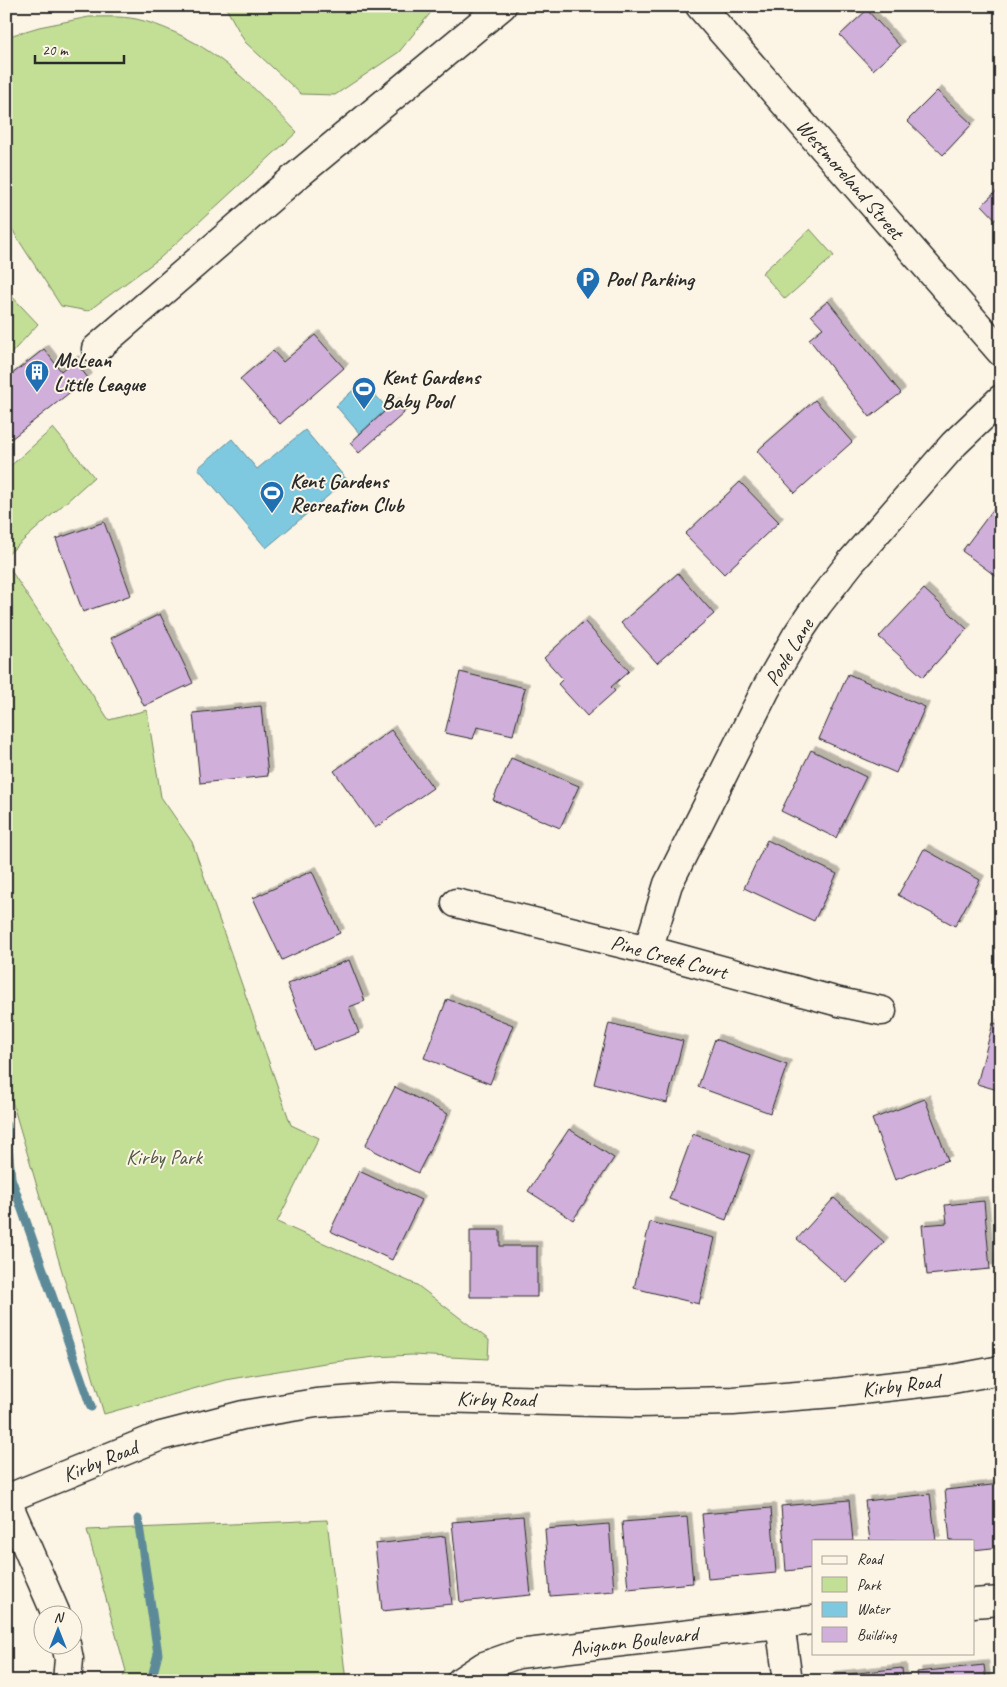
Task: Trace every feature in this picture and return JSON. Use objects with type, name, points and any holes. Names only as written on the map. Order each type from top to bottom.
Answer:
[{"type":"street","points":[[96,349],[294,178],[502,6]]},
{"type":"street","name":"Westmoreland Street","points":[[700,6],[1001,352]]},
{"type":"street","name":"Poole Lane","points":[[648,950],[668,884],[766,689],[797,635],[818,604],[851,562],[954,444],[1001,399]]},
{"type":"street","name":"Pine Creek Court","points":[[456,903],[648,950],[839,1002],[882,1011]]},
{"type":"street","name":"Kirby Road","points":[[6,1499],[161,1436],[243,1415],[316,1403],[393,1397],[638,1402],[734,1401],[937,1382],[1001,1370]]},
{"type":"street","points":[[6,1499],[52,1604]]},
{"type":"street","points":[[974,1603],[1001,1601]]},
{"type":"street","name":"Avignon Boulevard","points":[[461,1681],[484,1666],[518,1654],[812,1620]]},
{"type":"street","points":[[780,1624],[788,1681]]},
{"type":"street","points":[[67,1681],[68,1654]]},
{"type":"green space","points":[[225,6],[436,6],[399,52],[335,95],[301,94],[245,42]]},
{"type":"green space","points":[[89,17],[119,17],[141,20],[194,42],[241,76],[297,132],[160,258],[88,311],[61,306],[6,217],[6,37],[39,27]]},
{"type":"green space","points":[[810,229],[834,256],[785,299],[762,273]]},
{"type":"green space","points":[[6,290],[38,324],[6,359]]},
{"type":"green space","points":[[53,428],[94,477],[6,556],[6,470]]},
{"type":"green space","name":"Kirby Park","points":[[6,563],[109,720],[147,710],[161,797],[192,842],[291,1125],[319,1138],[277,1222],[417,1285],[489,1340],[488,1359],[412,1355],[325,1363],[225,1380],[104,1414],[6,1081]]},
{"type":"green space","points":[[327,1520],[346,1681],[121,1681],[126,1671],[87,1530]]},
{"type":"water","name":"Kent Gardens Baby Pool","points":[[363,381],[393,415],[365,440],[336,406]]},
{"type":"water","name":"Kent Gardens Recreation Club","points":[[305,430],[347,480],[266,548],[198,468],[232,439],[257,469]]},
{"type":"building","points":[[867,10],[900,46],[873,70],[840,35]]},
{"type":"building","points":[[937,91],[972,124],[943,155],[907,121]]},
{"type":"building","points":[[1001,187],[1001,225],[982,205]]},
{"type":"building","points":[[828,301],[901,393],[870,417],[809,339],[823,328],[811,315]]},
{"type":"building","points":[[315,335],[344,368],[280,424],[240,379],[273,351],[283,362]]},
{"type":"building","name":"McLean Little League","points":[[44,349],[61,371],[74,360],[88,378],[6,443],[6,417],[11,413],[6,407],[6,379]]},
{"type":"building","points":[[815,400],[852,442],[795,493],[757,451]]},
{"type":"building","points":[[395,402],[404,413],[359,453],[350,443]]},
{"type":"building","points":[[740,482],[779,522],[724,574],[685,534]]},
{"type":"building","points":[[998,503],[1001,505],[1001,580],[962,551]]},
{"type":"building","points":[[104,522],[131,595],[83,612],[56,539]]},
{"type":"building","points":[[678,573],[714,614],[657,663],[621,623]]},
{"type":"building","points":[[924,589],[967,629],[923,677],[879,637]]},
{"type":"building","points":[[160,614],[193,683],[144,706],[111,638]]},
{"type":"building","points":[[584,621],[629,671],[611,687],[615,691],[587,716],[558,684],[563,679],[544,658]]},
{"type":"building","points":[[460,672],[525,688],[513,735],[477,727],[473,739],[445,733]]},
{"type":"building","points":[[848,674],[925,707],[896,773],[819,739]]},
{"type":"building","points":[[261,706],[268,776],[200,783],[193,713]]},
{"type":"building","points":[[391,730],[433,788],[375,828],[334,771]]},
{"type":"building","points":[[811,750],[866,777],[836,838],[781,811]]},
{"type":"building","points":[[511,758],[579,786],[560,828],[493,800]]},
{"type":"building","points":[[767,840],[837,874],[814,921],[744,888]]},
{"type":"building","points":[[924,849],[980,880],[955,926],[898,895]]},
{"type":"building","points":[[312,871],[340,933],[282,960],[253,898]]},
{"type":"building","points":[[995,949],[1001,949],[1001,1001],[994,1000]]},
{"type":"building","points":[[349,960],[365,1001],[349,1007],[359,1033],[313,1050],[287,984]]},
{"type":"building","points":[[447,999],[513,1025],[490,1084],[424,1058]]},
{"type":"building","points":[[609,1023],[683,1041],[667,1103],[594,1084]]},
{"type":"building","points":[[993,1023],[1001,1025],[1001,1091],[977,1084]]},
{"type":"building","points":[[715,1039],[787,1065],[770,1113],[698,1087]]},
{"type":"building","points":[[395,1087],[448,1114],[418,1173],[365,1146]]},
{"type":"building","points":[[925,1099],[948,1160],[895,1180],[872,1119]]},
{"type":"building","points":[[569,1129],[614,1158],[573,1220],[528,1191]]},
{"type":"building","points":[[693,1134],[750,1155],[726,1220],[669,1199]]},
{"type":"building","points":[[359,1171],[421,1200],[392,1260],[330,1231]]},
{"type":"building","points":[[834,1198],[884,1242],[847,1283],[797,1239]]},
{"type":"building","points":[[984,1201],[990,1269],[927,1275],[922,1225],[947,1223],[945,1205]]},
{"type":"building","points":[[650,1222],[715,1238],[699,1304],[634,1288]]},
{"type":"building","points":[[470,1230],[500,1230],[500,1246],[537,1246],[537,1297],[470,1297]]},
{"type":"building","points":[[1001,1484],[1001,1547],[974,1550],[974,1540],[950,1540],[945,1490]]},
{"type":"building","points":[[930,1494],[936,1540],[870,1540],[865,1501]]},
{"type":"building","points":[[849,1500],[853,1540],[812,1540],[812,1568],[786,1571],[781,1506]]},
{"type":"building","points":[[771,1508],[776,1573],[708,1579],[702,1514]]},
{"type":"building","points":[[523,1516],[531,1595],[460,1602],[452,1522]]},
{"type":"building","points":[[687,1517],[693,1583],[628,1589],[622,1522]]},
{"type":"building","points":[[609,1524],[614,1591],[550,1596],[545,1529]]},
{"type":"building","points":[[445,1536],[452,1604],[382,1611],[375,1544]]},
{"type":"building","points":[[1001,1658],[1001,1681],[998,1681],[996,1659]]},
{"type":"building","points":[[984,1665],[986,1681],[918,1681],[917,1672]]},
{"type":"building","points":[[902,1668],[903,1681],[831,1681],[831,1676]]},
{"type":"waterway","points":[[6,1125],[11,1178],[91,1407]]},
{"type":"waterway","points":[[138,1519],[158,1654],[151,1681]]},
{"type":"place","name":"Pool Parking","points":[[588,300]]},
{"type":"place","name":"McLean Little League","points":[[37,393]]},
{"type":"place","name":"Kent Gardens Baby Pool","points":[[364,410]]},
{"type":"place","name":"Kent Gardens Recreation Club","points":[[272,514]]}]
